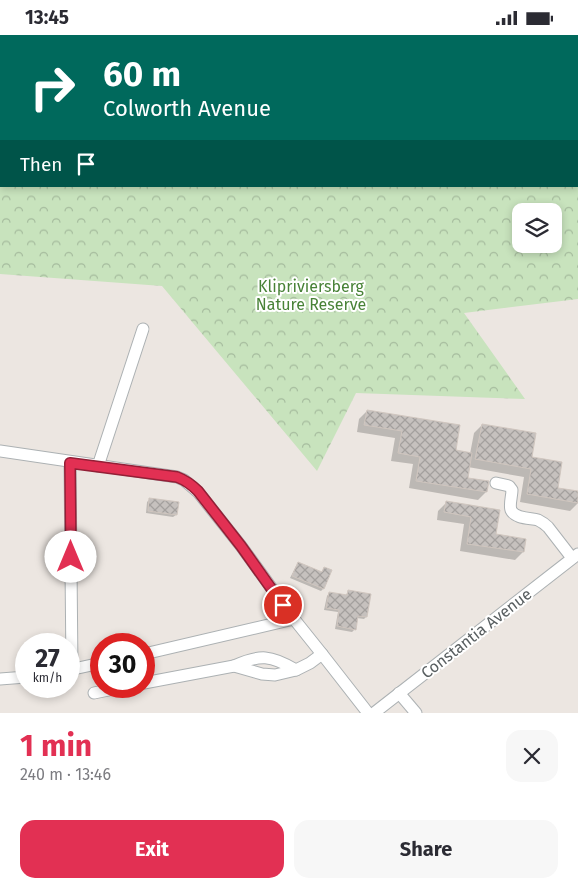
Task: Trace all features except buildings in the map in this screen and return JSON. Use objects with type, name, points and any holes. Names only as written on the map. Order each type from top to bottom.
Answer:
[{"type":"street","points":[[98,466],[144,329]]},
{"type":"street","points":[[0,451],[70,463],[177,477],[194,487],[368,713]]},
{"type":"street","points":[[70,463],[70,633]]},
{"type":"street","points":[[496,483],[509,486],[512,490],[511,509],[513,513],[544,523],[575,556]]},
{"type":"street","name":"Constantia Avenue","points":[[374,713],[575,556]]},
{"type":"street","points":[[155,651],[294,619]]},
{"type":"street","points":[[234,666],[262,674],[275,675],[296,670],[322,654]]},
{"type":"street","points":[[155,681],[234,666],[259,658],[281,661],[296,670]]},
{"type":"street","points":[[0,679],[15,678]]},
{"type":"street","points":[[400,693],[416,713]]},
{"type":"green space","name":"Klipriviersberg Nature Reserve","points":[[0,187],[578,187],[578,299],[464,313],[525,399],[356,393],[317,471],[162,286],[0,274]]},
{"type":"route","points":[[71,557],[70,463],[177,477],[198,491],[241,546],[283,605]]}]
